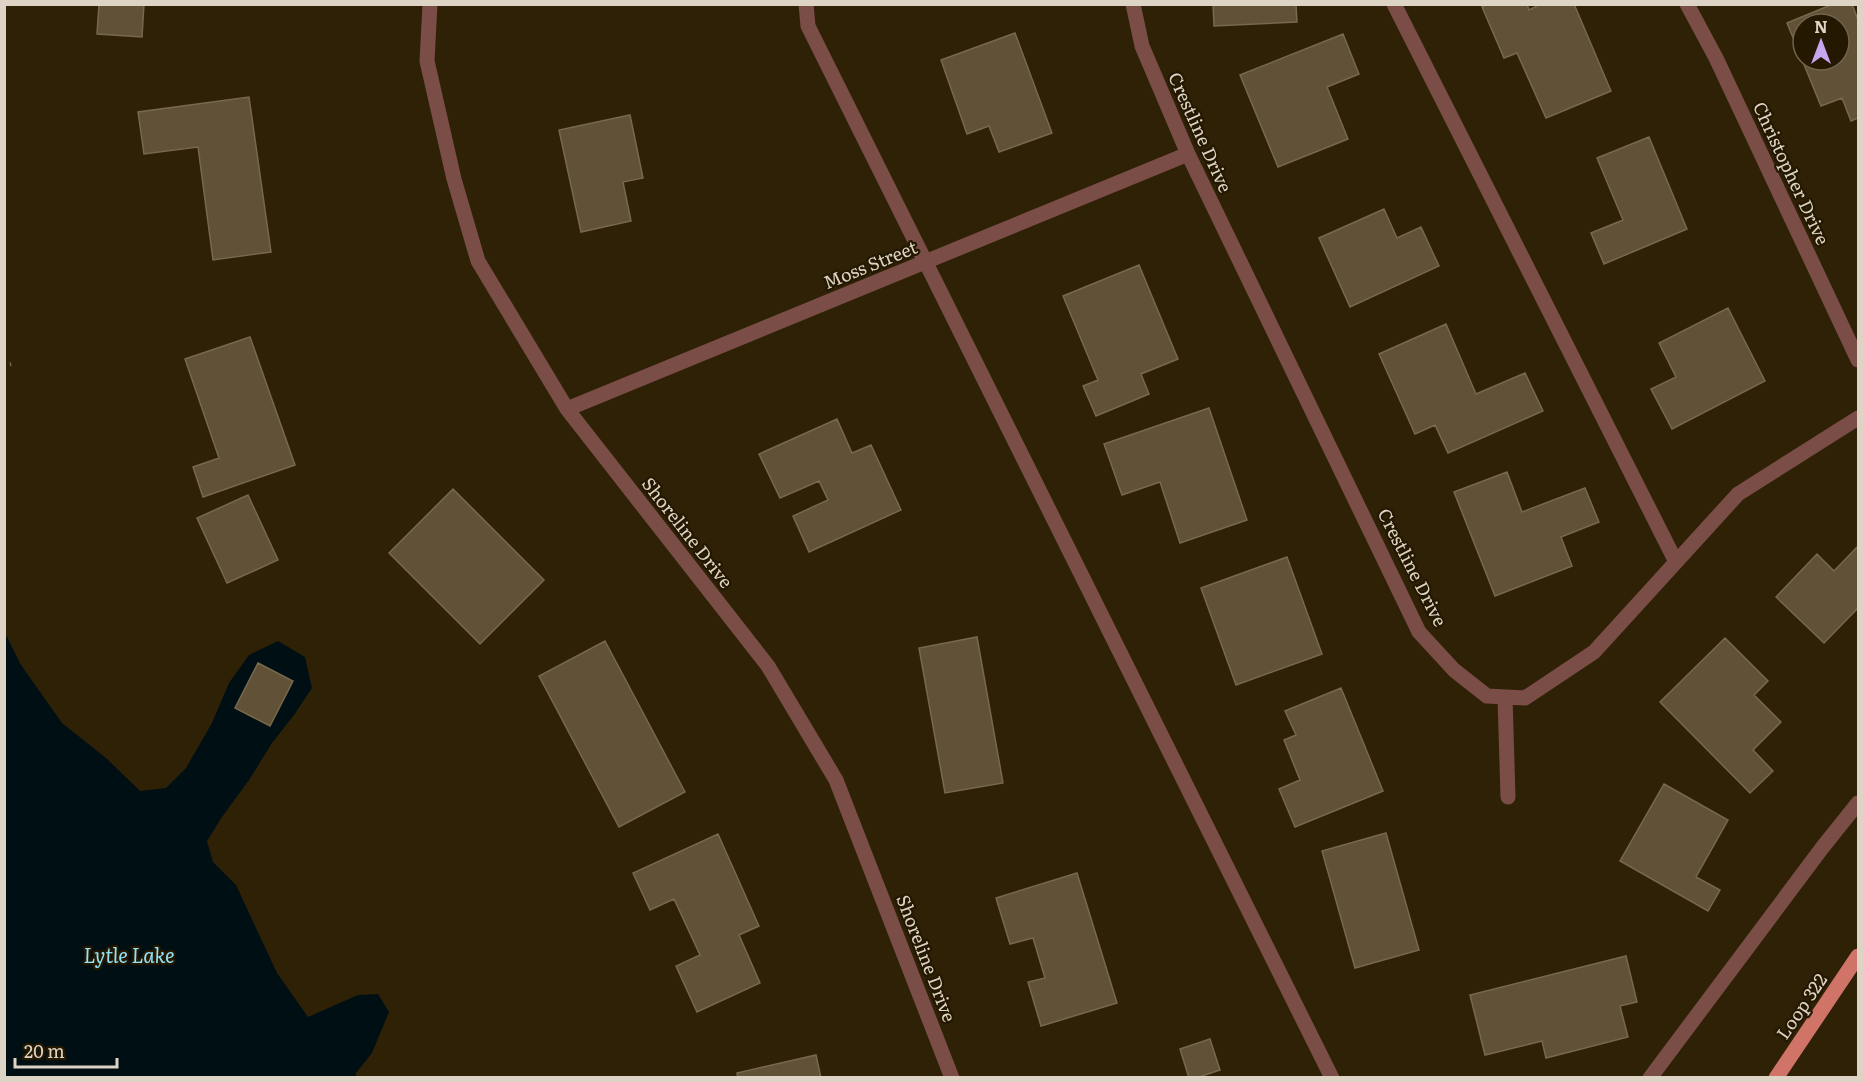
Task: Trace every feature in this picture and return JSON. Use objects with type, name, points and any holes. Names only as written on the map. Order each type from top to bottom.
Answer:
[{"type":"main road","name":"Loop 322","points":[[1776,1077],[1858,956]]},
{"type":"street","name":"Shoreline Drive","points":[[430,4],[428,61],[454,179],[478,261],[567,409],[768,666],[836,780],[952,1077]]},
{"type":"street","points":[[806,4],[808,26],[1332,1077]]},
{"type":"street","name":"Crestline Drive","points":[[1133,4],[1142,46],[1188,154],[1419,632],[1454,670],[1487,696],[1525,698],[1594,652],[1738,494],[1858,418]]},
{"type":"street","points":[[1394,4],[1676,561]]},
{"type":"street","name":"Christopher Drive","points":[[1687,4],[1716,58],[1858,360]]},
{"type":"street","name":"Moss Street","points":[[567,409],[1188,154]]},
{"type":"street","points":[[1505,697],[1508,797]]},
{"type":"street","points":[[1650,1077],[1858,803]]},
{"type":"path","points":[[4,366],[12,364]]},
{"type":"water","name":"Lytle Lake","points":[[4,631],[21,665],[62,723],[106,758],[140,791],[166,788],[186,768],[212,723],[229,683],[249,655],[278,641],[305,657],[312,688],[272,743],[207,841],[213,862],[236,885],[277,973],[308,1017],[358,995],[378,994],[389,1012],[372,1053],[356,1073],[356,1077],[5,1077]]},
{"type":"building","points":[[99,4],[144,4],[142,37],[97,34]]},
{"type":"building","points":[[1213,4],[1296,4],[1297,22],[1214,26]]},
{"type":"building","points":[[1489,4],[1527,4],[1529,10],[1541,4],[1574,4],[1611,91],[1546,118],[1517,53],[1504,58],[1482,7]]},
{"type":"building","points":[[1833,4],[1852,4],[1858,20],[1858,118],[1851,121],[1842,98],[1821,106],[1807,72],[1851,72],[1851,12],[1814,12]]},
{"type":"building","points":[[1791,21],[1791,33],[1787,23]]},
{"type":"building","points":[[1015,33],[1052,133],[999,152],[989,126],[967,134],[941,60]]},
{"type":"building","points":[[1343,34],[1359,74],[1327,87],[1348,139],[1278,167],[1240,75]]},
{"type":"building","points":[[249,97],[271,252],[213,260],[198,147],[144,154],[138,112]]},
{"type":"building","points":[[630,115],[643,178],[623,182],[631,221],[581,232],[559,130]]},
{"type":"building","points":[[1649,137],[1687,229],[1604,264],[1591,233],[1623,220],[1597,158]]},
{"type":"building","points":[[1384,209],[1397,238],[1421,227],[1439,266],[1350,307],[1319,238]]},
{"type":"building","points":[[1139,265],[1178,359],[1141,374],[1149,394],[1096,416],[1083,386],[1098,380],[1063,296]]},
{"type":"building","points":[[1728,308],[1765,381],[1672,429],[1651,389],[1676,377],[1659,343]]},
{"type":"building","points":[[1446,324],[1476,394],[1525,373],[1543,411],[1448,453],[1435,425],[1415,434],[1379,354]]},
{"type":"building","points":[[250,337],[295,465],[203,497],[193,467],[219,458],[185,359]]},
{"type":"building","points":[[1209,408],[1247,520],[1180,543],[1160,482],[1122,495],[1104,444]]},
{"type":"building","points":[[837,419],[852,453],[871,445],[901,510],[809,552],[793,516],[828,500],[819,481],[780,498],[759,454]]},
{"type":"building","points":[[1507,472],[1522,512],[1585,488],[1599,522],[1561,537],[1572,566],[1495,596],[1454,492]]},
{"type":"building","points":[[453,489],[544,580],[480,644],[389,553]]},
{"type":"building","points":[[248,495],[278,560],[227,583],[197,518]]},
{"type":"building","points":[[1858,546],[1858,608],[1824,643],[1776,597],[1817,554],[1834,571]]},
{"type":"building","points":[[1287,557],[1322,654],[1236,685],[1201,588]]},
{"type":"building","points":[[977,637],[1003,783],[945,793],[919,648]]},
{"type":"building","points":[[1725,638],[1768,681],[1754,695],[1781,722],[1753,750],[1773,771],[1750,793],[1660,702]]},
{"type":"building","points":[[605,641],[685,792],[619,827],[539,676]]},
{"type":"building","points":[[258,663],[293,681],[270,726],[235,708]]},
{"type":"building","points":[[1341,688],[1383,791],[1295,827],[1279,789],[1300,780],[1284,740],[1296,735],[1285,711]]},
{"type":"building","points":[[1664,784],[1728,820],[1696,877],[1720,890],[1708,911],[1620,861]]},
{"type":"building","points":[[1386,833],[1419,950],[1355,968],[1322,851]]},
{"type":"building","points":[[718,834],[759,926],[739,935],[760,983],[697,1012],[676,966],[700,955],[674,899],[650,910],[633,873]]},
{"type":"building","points":[[1077,873],[1117,1003],[1041,1026],[1028,982],[1045,978],[1033,938],[1010,944],[996,898]]},
{"type":"building","points":[[1626,956],[1637,1002],[1620,1006],[1628,1037],[1546,1058],[1542,1041],[1485,1055],[1470,995]]},
{"type":"building","points":[[1210,1039],[1220,1070],[1189,1078],[1180,1049]]},
{"type":"building","points":[[816,1055],[821,1078],[738,1078],[737,1073]]}]
